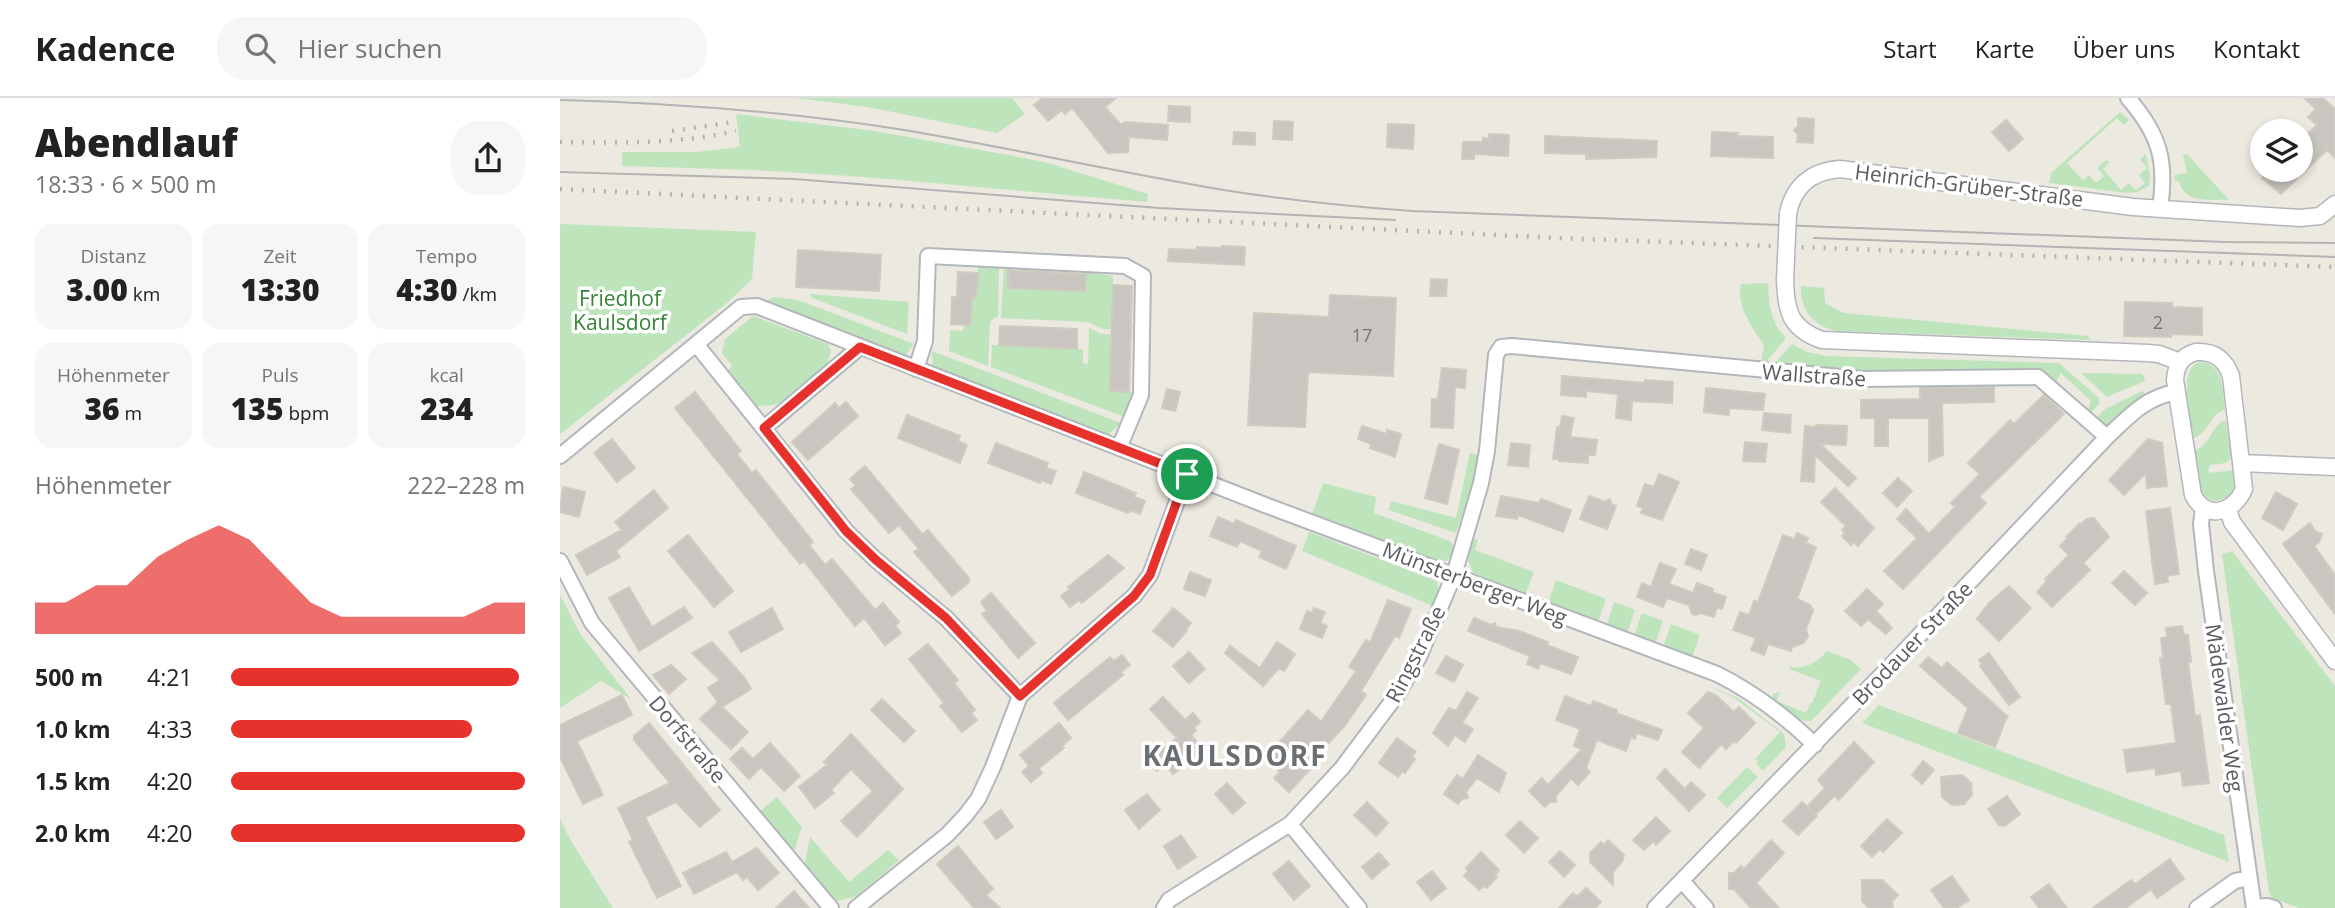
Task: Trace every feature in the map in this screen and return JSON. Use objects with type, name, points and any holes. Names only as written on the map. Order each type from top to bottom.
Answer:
[{"type":"street","points":[[2128,98],[2146,120],[2160,150],[2163,175],[2160,209]]},
{"type":"street","name":"Heinrich-Grüber-Straße","points":[[2180,362],[2148,353],[1822,340],[1805,333],[1787,309],[1785,280],[1791,200],[1805,181],[1823,172],[1840,169],[2160,209],[2300,218],[2320,216],[2335,204]]},
{"type":"street","points":[[916,369],[925,341],[929,256],[1125,265],[1143,276],[1141,395],[1119,448]]},
{"type":"street","name":"Münsterberger Weg","points":[[695,344],[741,307],[750,305],[1723,677],[1763,702],[1815,745]]},
{"type":"street","points":[[560,456],[695,344],[846,531],[876,560],[946,618],[1020,696]]},
{"type":"street","points":[[764,428],[860,347]]},
{"type":"street","name":"Wallstraße","points":[[1501,347],[1579,351],[1762,372],[1862,380],[2038,377],[2107,437]]},
{"type":"street","name":"Ringstraße","points":[[1164,908],[1169,900],[1290,824],[1342,768],[1399,692],[1419,657],[1454,575],[1481,483],[1487,451],[1496,355],[1501,347]]},
{"type":"street","points":[[2204,352],[2219,357],[2231,376],[2244,489],[2235,505],[2228,509],[2215,511],[2203,508],[2193,495],[2177,392],[2176,371],[2180,362],[2189,354],[2204,352]]},
{"type":"street","name":"Brodauer Straße","points":[[1655,908],[1815,745],[2107,437],[2151,400],[2162,394],[2177,392]]},
{"type":"street","points":[[2242,463],[2335,467]]},
{"type":"street","points":[[856,908],[947,835],[965,816],[978,799],[993,767],[1020,696],[1134,596],[1150,575],[1187,474]]},
{"type":"street","name":"Mädewalder Weg","points":[[2203,508],[2201,527],[2254,907]]},
{"type":"street","points":[[2228,509],[2232,522],[2335,661]]},
{"type":"street","name":"Dorfstraße","points":[[560,561],[592,623],[831,908]]},
{"type":"street","points":[[1290,824],[1359,908]]},
{"type":"street","points":[[2197,908],[2235,881],[2249,878]]},
{"type":"street","points":[[1682,881],[1706,908]]},
{"type":"street","points":[[2254,907],[2274,908]]},
{"type":"green space","points":[[796,98],[1012,98],[1025,114],[997,133],[868,107]]},
{"type":"green space","points":[[2120,112],[2129,120],[2124,125],[2117,118],[2067,163],[2083,180],[2089,175],[2096,183],[2104,176],[2097,168],[2106,160],[2110,162],[2103,169],[2121,190],[2129,183],[2136,190],[2145,183],[2139,175],[2147,168],[2140,159],[2146,154],[2149,186],[2127,193],[2049,183],[2051,173]]},
{"type":"green space","points":[[736,114],[875,131],[1048,163],[1148,194],[1147,202],[865,177],[622,166],[622,152],[697,152],[740,147]]},
{"type":"green space","points":[[2187,154],[2229,200],[2198,199],[2186,194],[2179,181],[2175,181],[2174,175],[2187,173],[2183,155]]},
{"type":"green space","name":"Friedhof Kaulsdorf","points":[[560,224],[756,232],[752,279],[727,303],[560,434]]},
{"type":"green space","points":[[978,266],[999,267],[998,317],[990,322],[988,366],[949,351],[950,330],[963,331],[964,324],[970,324],[972,298],[976,298]]},
{"type":"green space","points":[[1004,268],[1009,268],[1008,288],[1085,291],[1086,272],[1113,276],[1113,324],[1133,325],[1132,330],[1103,329],[1088,322],[1001,318]]},
{"type":"green space","points":[[1768,283],[1774,319],[1786,338],[1764,365],[1761,364],[1764,345],[1746,316],[1740,292],[1741,284]]},
{"type":"green space","points":[[1801,286],[1824,288],[1825,303],[1844,313],[2088,336],[2091,340],[1837,331],[1821,325],[1810,316],[1803,302]]},
{"type":"green space","points":[[810,294],[909,302],[907,334],[812,298]]},
{"type":"green space","points":[[775,297],[798,300],[914,344],[904,357],[772,306],[767,300]]},
{"type":"green space","points":[[753,316],[828,344],[831,351],[826,367],[784,401],[774,405],[755,406],[727,371],[732,366],[722,353],[725,339]]},
{"type":"green space","points":[[1089,328],[1102,334],[1132,335],[1132,340],[1112,339],[1110,390],[1136,392],[1125,417],[991,367],[992,345],[1083,349],[1083,363],[1088,364]]},
{"type":"green space","points":[[1792,344],[1807,352],[1827,356],[2059,363],[2099,398],[2099,404],[2089,415],[2087,412],[2091,401],[2061,373],[2056,382],[2043,374],[1856,373],[1773,365]]},
{"type":"green space","points":[[932,351],[1121,423],[1108,435],[933,368]]},
{"type":"green space","points":[[2200,362],[2208,364],[2218,373],[2225,410],[2216,415],[2203,432],[2194,438],[2187,385],[2193,367]]},
{"type":"green space","points":[[2081,373],[2141,374],[2145,381],[2107,397]]},
{"type":"green space","points":[[2142,391],[2146,394],[2133,402],[2107,428],[2095,419],[2105,409]]},
{"type":"green space","points":[[2223,421],[2226,421],[2231,458],[2226,463],[2210,465],[2208,470],[2211,473],[2233,470],[2234,487],[2229,496],[2210,500],[2201,488],[2198,478],[2195,450],[2204,444]]},
{"type":"green space","points":[[1470,453],[1479,455],[1471,490],[1456,533],[1389,510],[1391,501],[1456,518]]},
{"type":"green space","points":[[1323,483],[1376,497],[1374,513],[1450,541],[1454,547],[1452,555],[1446,561],[1436,561],[1312,514]]},
{"type":"green space","points":[[1309,532],[1437,581],[1439,592],[1433,606],[1302,551]]},
{"type":"green space","points":[[1472,538],[1478,540],[1475,550],[1534,572],[1525,595],[1473,573],[1468,560]]},
{"type":"green space","points":[[2232,551],[2335,686],[2335,908],[2299,908],[2272,898],[2269,892],[2222,554]]},
{"type":"green space","points":[[1556,580],[1606,599],[1598,622],[1548,603]]},
{"type":"green space","points":[[560,595],[581,635],[631,699],[601,681],[560,708]]},
{"type":"green space","points":[[1614,602],[1635,610],[1627,633],[1607,625]]},
{"type":"green space","points":[[1642,613],[1663,621],[1655,644],[1634,636]]},
{"type":"green space","points":[[1671,624],[1700,635],[1692,657],[1663,647]]},
{"type":"green space","points":[[1827,651],[1851,660],[1861,669],[1811,721],[1797,720],[1772,700],[1773,694],[1780,692],[1777,701],[1806,713],[1821,681],[1789,669],[1811,664]]},
{"type":"green space","points":[[1699,682],[1738,698],[1784,734],[1786,747],[1763,771],[1755,759],[1780,732],[1733,697]]},
{"type":"green space","points":[[1879,705],[2224,835],[2229,862],[1862,723]]},
{"type":"green space","points":[[1747,767],[1758,777],[1727,808],[1717,798]]},
{"type":"green space","points":[[777,797],[802,827],[793,854],[758,813]]},
{"type":"green space","points":[[560,819],[571,841],[613,908],[560,908]]},
{"type":"green space","points":[[810,837],[849,882],[888,850],[899,860],[857,896],[833,902],[804,867]]},
{"type":"building","points":[[1042,98],[1116,98],[1105,107],[1121,125],[1125,122],[1168,125],[1167,140],[1129,137],[1128,152],[1108,153],[1072,108],[1065,114],[1062,110],[1048,121],[1034,105]]},
{"type":"building","points":[[2304,98],[2323,98],[2335,109],[2335,158],[2327,150],[2313,163],[2313,129],[2317,125],[2308,117],[2316,109]]},
{"type":"building","points":[[1169,106],[1190,107],[1190,122],[1168,121]]},
{"type":"building","points":[[1798,118],[1814,119],[1813,143],[1797,142],[1798,135],[1794,130],[1798,126]]},
{"type":"building","points":[[2006,120],[2023,139],[2009,151],[1992,132]]},
{"type":"building","points":[[1274,121],[1293,122],[1292,140],[1273,139]]},
{"type":"building","points":[[1388,124],[1414,125],[1413,149],[1387,147]]},
{"type":"building","points":[[1234,132],[1255,133],[1255,145],[1233,144]]},
{"type":"building","points":[[1712,132],[1773,137],[1773,158],[1711,156]]},
{"type":"building","points":[[1489,134],[1509,135],[1508,156],[1474,154],[1474,159],[1462,159],[1463,142],[1483,142],[1483,138],[1489,139]]},
{"type":"building","points":[[1545,136],[1657,141],[1656,157],[1586,159],[1586,154],[1545,153]]},
{"type":"building","points":[[2267,182],[2294,182],[2281,194]]},
{"type":"building","points":[[1197,247],[1245,247],[1244,265],[1168,261],[1169,249],[1197,250]]},
{"type":"building","points":[[798,250],[881,255],[879,291],[796,287]]},
{"type":"building","points":[[1008,270],[1086,274],[1085,291],[1008,288]]},
{"type":"building","points":[[958,272],[978,273],[976,298],[972,298],[970,325],[951,324],[952,297],[957,297]]},
{"type":"building","points":[[1431,279],[1447,280],[1446,296],[1430,296]]},
{"type":"building","points":[[1113,285],[1132,286],[1129,392],[1110,391]]},
{"type":"building","points":[[1330,295],[1396,298],[1393,376],[1308,372],[1305,427],[1248,425],[1254,313],[1329,317]]},
{"type":"building","points":[[2125,302],[2172,303],[2172,307],[2202,308],[2202,335],[2124,336]]},
{"type":"building","points":[[1000,326],[1077,329],[1077,349],[999,345]]},
{"type":"building","points":[[1442,368],[1466,370],[1465,388],[1455,387],[1453,428],[1431,427],[1432,399],[1438,399]]},
{"type":"building","points":[[1562,376],[1645,383],[1645,380],[1673,382],[1672,403],[1632,401],[1631,420],[1616,418],[1618,394],[1586,391],[1586,397],[1561,395]]},
{"type":"building","points":[[1994,387],[1994,402],[1942,403],[1943,455],[1929,461],[1929,418],[1888,418],[1888,446],[1875,446],[1875,418],[1861,418],[1861,400],[1920,399],[1920,388]]},
{"type":"building","points":[[1706,388],[1765,394],[1763,410],[1729,408],[1729,415],[1704,412]]},
{"type":"building","points":[[1167,389],[1180,392],[1175,411],[1162,408]]},
{"type":"building","points":[[695,392],[741,451],[737,454],[752,473],[756,470],[813,542],[809,545],[825,565],[832,559],[875,610],[883,603],[899,622],[895,626],[901,633],[885,645],[864,618],[855,626],[804,561],[800,564],[675,408]]},
{"type":"building","points":[[2044,395],[2064,414],[1979,497],[1986,503],[1903,589],[1884,571],[1917,538],[1897,519],[1906,509],[1929,534],[1955,507],[1951,503],[1980,474],[1968,463],[2010,420],[2014,424]]},
{"type":"building","points":[[846,402],[858,416],[808,460],[792,442],[835,403],[839,408]]},
{"type":"building","points":[[1764,413],[1791,415],[1790,433],[1762,430]]},
{"type":"building","points":[[907,415],[960,436],[958,441],[967,445],[960,463],[898,438]]},
{"type":"building","points":[[1562,416],[1574,418],[1570,437],[1597,440],[1595,455],[1588,455],[1588,463],[1553,459],[1557,427],[1560,427]]},
{"type":"building","points":[[1362,426],[1387,434],[1387,430],[1401,434],[1395,457],[1370,448],[1371,444],[1358,439]]},
{"type":"building","points":[[1805,426],[1847,426],[1846,445],[1820,444],[1856,478],[1848,486],[1815,455],[1814,482],[1801,481]]},
{"type":"building","points":[[612,439],[635,468],[617,482],[594,453]]},
{"type":"building","points":[[2148,439],[2162,443],[2167,486],[2147,488],[2146,473],[2124,495],[2109,480]]},
{"type":"building","points":[[1745,442],[1767,444],[1765,462],[1743,461]]},
{"type":"building","points":[[996,443],[1048,463],[1046,468],[1056,471],[1051,484],[1041,480],[1040,483],[988,463]]},
{"type":"building","points":[[1511,443],[1530,445],[1528,467],[1508,465]]},
{"type":"building","points":[[1439,444],[1459,450],[1447,504],[1425,498]]},
{"type":"building","points":[[865,466],[922,534],[928,530],[969,578],[969,582],[952,596],[914,552],[919,549],[899,525],[889,533],[851,489],[856,486],[850,479]]},
{"type":"building","points":[[1084,472],[1136,493],[1134,497],[1145,501],[1140,514],[1129,510],[1128,513],[1076,493]]},
{"type":"building","points":[[1659,474],[1679,482],[1662,520],[1641,513],[1643,508],[1637,506],[1645,484],[1654,487]]},
{"type":"building","points":[[1898,478],[1912,491],[1897,507],[1883,493]]},
{"type":"building","points":[[563,487],[585,492],[579,517],[560,512]]},
{"type":"building","points":[[1835,488],[1874,528],[1858,546],[1854,542],[1851,545],[1842,536],[1845,533],[1842,530],[1846,526],[1821,502]]},
{"type":"building","points":[[654,490],[668,508],[616,551],[620,557],[587,575],[576,555],[622,530],[615,522]]},
{"type":"building","points":[[2276,492],[2297,504],[2283,530],[2262,518]]},
{"type":"building","points":[[1501,496],[1539,503],[1541,499],[1571,510],[1563,532],[1518,515],[1517,519],[1496,516]]},
{"type":"building","points":[[1589,496],[1605,502],[1610,499],[1612,505],[1616,506],[1607,529],[1580,519]]},
{"type":"building","points":[[2170,508],[2179,574],[2167,576],[2168,582],[2155,584],[2146,511]]},
{"type":"building","points":[[1218,517],[1234,524],[1236,520],[1296,546],[1286,569],[1259,557],[1262,551],[1240,541],[1237,547],[1210,536]]},
{"type":"building","points":[[2094,518],[2109,537],[2083,563],[2090,570],[2052,607],[2037,592],[2047,581],[2045,579],[2069,555],[2060,546],[2068,538],[2066,537],[2080,523]]},
{"type":"building","points":[[2310,523],[2315,531],[2322,534],[2314,546],[2335,575],[2335,614],[2283,544]]},
{"type":"building","points":[[1797,533],[1808,538],[1806,543],[1816,547],[1797,599],[1810,605],[1813,610],[1806,629],[1808,636],[1804,643],[1792,647],[1791,651],[1768,644],[1764,655],[1751,650],[1756,638],[1733,630],[1740,612],[1749,615],[1754,601],[1758,602],[1783,535],[1794,539]]},
{"type":"building","points":[[688,535],[733,591],[714,607],[668,551]]},
{"type":"building","points":[[1691,549],[1707,555],[1701,570],[1685,564]]},
{"type":"building","points":[[1108,555],[1124,568],[1082,603],[1079,600],[1070,607],[1061,596],[1070,589],[1068,587]]},
{"type":"building","points":[[1660,563],[1676,569],[1669,584],[1693,593],[1697,583],[1726,597],[1722,609],[1717,607],[1714,617],[1701,613],[1696,615],[1692,614],[1689,605],[1667,598],[1663,607],[1637,597],[1642,583],[1651,587]]},
{"type":"building","points":[[2124,571],[2147,593],[2135,605],[2112,583]]},
{"type":"building","points":[[1190,572],[1211,580],[1205,596],[1184,589]]},
{"type":"building","points":[[2009,586],[2031,608],[1999,641],[1977,619],[1989,603]]},
{"type":"building","points":[[629,587],[652,627],[684,607],[692,618],[639,651],[609,598]]},
{"type":"building","points":[[1867,589],[1883,604],[1876,611],[1892,628],[1886,634],[1868,619],[1861,626],[1845,611]]},
{"type":"building","points":[[991,593],[1035,643],[1018,658],[982,614],[987,611],[981,602]]},
{"type":"building","points":[[1388,600],[1411,609],[1399,638],[1395,636],[1361,691],[1366,695],[1346,724],[1309,764],[1312,767],[1289,792],[1274,778],[1280,772],[1266,757],[1308,710],[1321,722],[1356,671],[1349,667],[1366,640],[1370,643]]},
{"type":"building","points":[[772,608],[783,629],[741,652],[729,632]]},
{"type":"building","points":[[1173,608],[1191,623],[1173,647],[1153,631]]},
{"type":"building","points":[[1314,608],[1325,612],[1320,623],[1327,626],[1322,638],[1300,629],[1307,611],[1312,613]]},
{"type":"building","points":[[1474,618],[1491,625],[1495,623],[1496,627],[1519,631],[1578,657],[1571,674],[1540,663],[1538,669],[1527,664],[1530,656],[1468,631]]},
{"type":"building","points":[[2182,626],[2184,635],[2188,635],[2191,662],[2188,662],[2195,716],[2200,715],[2209,783],[2183,786],[2181,771],[2156,775],[2155,768],[2127,772],[2124,750],[2176,743],[2171,704],[2166,704],[2160,658],[2163,658],[2161,638],[2167,637],[2166,628]]},
{"type":"building","points":[[712,642],[744,677],[751,689],[722,707],[748,732],[731,749],[700,719],[718,702],[708,688],[720,680],[692,653]]},
{"type":"building","points":[[1277,642],[1295,654],[1284,671],[1279,668],[1263,686],[1225,653],[1230,646],[1260,668]]},
{"type":"building","points":[[928,644],[958,680],[954,683],[975,710],[971,713],[977,720],[962,732],[940,706],[944,703],[909,659]]},
{"type":"building","points":[[1189,652],[1205,669],[1189,683],[1173,666]]},
{"type":"building","points":[[1989,653],[2020,697],[2009,705],[1980,666],[1982,664],[1979,660]]},
{"type":"building","points":[[1122,655],[1130,665],[1121,672],[1123,675],[1068,720],[1054,703],[1110,657],[1114,661]]},
{"type":"building","points":[[1446,656],[1463,665],[1454,682],[1436,673]]},
{"type":"building","points":[[1928,657],[1942,668],[1947,662],[2008,717],[1995,747],[1958,733],[1968,708],[1920,666]]},
{"type":"building","points":[[671,665],[686,679],[669,694],[653,675]]},
{"type":"building","points":[[1467,692],[1478,698],[1462,723],[1473,729],[1465,742],[1455,735],[1448,746],[1433,733],[1449,708],[1456,711]]},
{"type":"building","points":[[1708,692],[1717,696],[1734,712],[1739,707],[1755,723],[1736,743],[1734,741],[1726,749],[1721,744],[1699,768],[1682,752],[1704,728],[1688,713]]},
{"type":"building","points":[[622,695],[632,715],[577,741],[603,795],[583,804],[560,757],[560,725]]},
{"type":"building","points":[[1565,696],[1591,706],[1593,701],[1617,710],[1616,713],[1662,730],[1658,740],[1637,733],[1635,739],[1631,737],[1626,751],[1597,740],[1586,768],[1590,772],[1578,785],[1571,778],[1556,796],[1556,802],[1550,802],[1545,807],[1529,791],[1542,778],[1548,785],[1582,749],[1574,746],[1580,729],[1556,720]]},
{"type":"building","points":[[1163,697],[1185,720],[1193,713],[1200,722],[1191,735],[1204,750],[1173,774],[1165,764],[1157,771],[1149,760],[1177,738],[1150,709]]},
{"type":"building","points":[[882,699],[915,731],[904,742],[871,710]]},
{"type":"building","points":[[649,723],[720,810],[700,827],[676,802],[645,817],[681,886],[657,898],[629,842],[633,840],[618,808],[670,783],[634,740],[634,736]]},
{"type":"building","points":[[1059,723],[1071,738],[1062,746],[1064,748],[1039,768],[1042,773],[1031,782],[1022,772],[1029,766],[1020,755]]},
{"type":"building","points":[[851,734],[903,789],[857,837],[841,821],[873,791],[851,769],[831,790],[834,793],[815,808],[799,787],[827,765],[824,762]]},
{"type":"building","points":[[1397,738],[1416,752],[1412,757],[1415,759],[1405,773],[1402,771],[1398,777],[1379,763]]},
{"type":"building","points":[[1854,742],[1874,762],[1839,800],[1834,796],[1816,814],[1808,806],[1825,788],[1818,780]]},
{"type":"building","points":[[770,743],[800,776],[784,791],[761,767],[749,779],[730,759],[742,748],[753,759]]},
{"type":"building","points":[[1478,755],[1506,773],[1499,792],[1477,778],[1466,792],[1468,798],[1462,799],[1458,804],[1444,794],[1457,775],[1463,779]]},
{"type":"building","points":[[1923,761],[1934,770],[1922,784],[1912,775]]},
{"type":"building","points":[[1665,769],[1685,789],[1691,782],[1705,795],[1689,811],[1657,778]]},
{"type":"building","points":[[1962,775],[1971,783],[1972,795],[1964,804],[1952,805],[1942,797],[1941,777]]},
{"type":"building","points":[[1227,783],[1245,803],[1233,814],[1215,794]]},
{"type":"building","points":[[1147,794],[1160,810],[1139,829],[1125,810]]},
{"type":"building","points":[[2007,796],[2020,814],[2005,826],[1999,825],[1988,809]]},
{"type":"building","points":[[1367,802],[1388,823],[1376,836],[1354,815]]},
{"type":"building","points":[[1802,802],[1817,816],[1798,835],[1783,821]]},
{"type":"building","points":[[1001,810],[1013,827],[996,839],[984,822]]},
{"type":"building","points":[[1656,817],[1670,831],[1656,845],[1653,841],[1644,850],[1633,840]]},
{"type":"building","points":[[1887,819],[1902,833],[1883,852],[1880,849],[1872,857],[1861,846]]},
{"type":"building","points":[[1520,821],[1538,838],[1524,853],[1506,835]]},
{"type":"building","points":[[1181,835],[1196,857],[1178,869],[1164,846]]},
{"type":"building","points":[[1608,840],[1624,855],[1622,862],[1613,872],[1613,885],[1590,862],[1590,853],[1601,842],[1604,845]]},
{"type":"building","points":[[1771,840],[1784,853],[1756,883],[1779,908],[1751,908],[1734,889],[1729,889],[1729,873],[1734,873],[1741,866],[1744,869]]},
{"type":"building","points":[[958,846],[993,889],[986,895],[1000,908],[974,908],[937,864]]},
{"type":"building","points":[[757,848],[779,873],[758,890],[747,877],[743,880],[737,872],[694,894],[683,873],[726,852],[732,862]]},
{"type":"building","points":[[1560,851],[1575,865],[1564,877],[1549,862]]},
{"type":"building","points":[[1481,852],[1499,870],[1495,875],[1497,877],[1487,888],[1484,886],[1479,890],[1464,876],[1468,871],[1466,868]]},
{"type":"building","points":[[1379,853],[1389,864],[1372,879],[1362,867]]},
{"type":"building","points":[[2170,859],[2184,879],[2157,898],[2151,889],[2126,908],[2093,908],[2131,880],[2135,884]]},
{"type":"building","points":[[1289,861],[1310,886],[1294,900],[1273,874]]},
{"type":"building","points":[[1432,871],[1446,888],[1431,900],[1417,882]]},
{"type":"building","points":[[1952,876],[1969,900],[1957,908],[1944,908],[1931,890]]},
{"type":"building","points":[[1862,880],[1882,880],[1898,895],[1892,901],[1893,908],[1869,908],[1862,901]]},
{"type":"building","points":[[2049,884],[2067,908],[2039,908],[2031,897]]},
{"type":"building","points":[[1586,888],[1601,902],[1595,908],[1559,908],[1573,893],[1577,897]]},
{"type":"building","points":[[794,891],[809,908],[776,908]]},
{"type":"tram line","points":[[560,100],[646,103],[818,118],[946,137],[1243,193],[1412,211],[2226,242],[2335,243]]},
{"type":"tram line","points":[[560,172],[794,179],[1159,208],[1395,220]]},
{"type":"tram line","points":[[1814,238],[2335,257]]},
{"type":"railway","points":[[672,131],[734,122]]},
{"type":"railway","points":[[560,142],[670,140],[736,131]]},
{"type":"railway","points":[[560,189],[1557,238],[2335,267]]},
{"type":"district","name":"KAULSDORF","points":[[1235,755]]},
{"type":"route","points":[[860,347],[1187,474],[1150,575],[1134,596],[1020,696],[946,618],[876,560],[846,531],[764,428],[860,347]]}]
